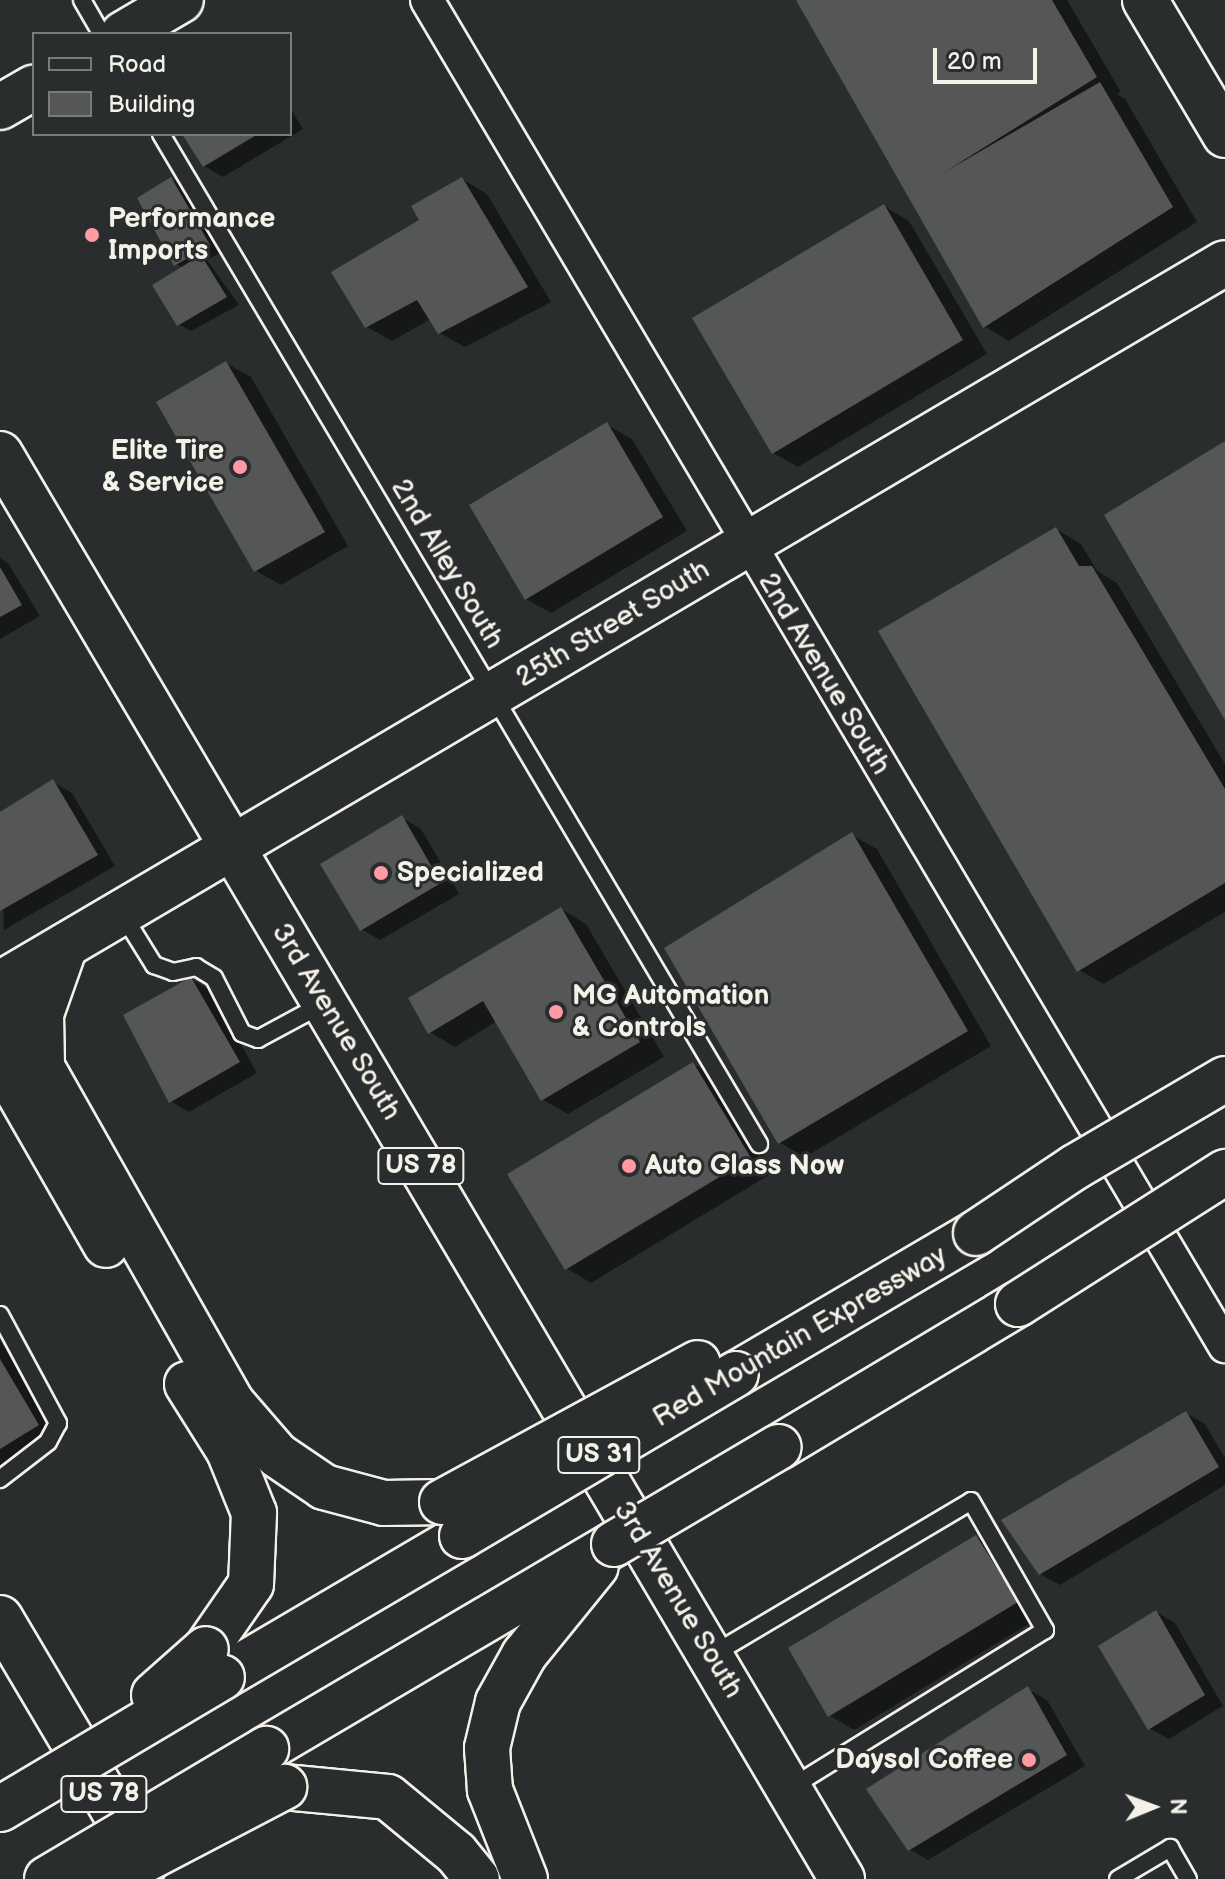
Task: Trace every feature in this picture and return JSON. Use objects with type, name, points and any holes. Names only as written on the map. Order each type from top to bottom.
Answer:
[{"type":"main road","points":[[126,32],[181,0]]},
{"type":"main road","points":[[1145,0],[1225,135]]},
{"type":"main road","points":[[0,107],[32,88]]},
{"type":"main road","name":"25th Street South","points":[[0,984],[1225,263]]},
{"type":"main road","name":"3rd Avenue South","points":[[0,454],[842,1879]]},
{"type":"main road","points":[[13,1072],[41,1014],[65,946]]},
{"type":"main road","points":[[0,993],[13,1072],[229,1451],[254,1513],[251,1584],[214,1663]]},
{"type":"main road","points":[[13,1072],[232,1403],[277,1455],[324,1487],[452,1519]]},
{"type":"main road","name":"Red Mountain Expressway","points":[[452,1519],[729,1362],[874,1266],[930,1260],[1225,1079]]},
{"type":"main road","points":[[108,1879],[275,1768],[505,1608],[1018,1304],[1225,1172]]},
{"type":"main road","points":[[0,1809],[81,1761],[214,1663],[452,1519]]},
{"type":"main road","points":[[525,1879],[490,1790],[487,1748],[498,1702],[524,1655],[614,1544]]},
{"type":"main road","name":"US 78","points":[[0,1618],[154,1879]]},
{"type":"main road","points":[[47,1879],[275,1768],[388,1797],[456,1853],[477,1879]]},
{"type":"street","name":"2nd Avenue South","points":[[427,0],[746,545],[1225,1346]]},
{"type":"lane","points":[[82,0],[101,32]]},
{"type":"lane","name":"2nd Alley South","points":[[162,136],[759,1144]]},
{"type":"lane","points":[[121,913],[154,965],[173,972],[196,967],[214,978],[242,1033],[258,1039],[325,1003]]},
{"type":"lane","points":[[0,1315],[58,1423],[48,1442],[0,1479]]},
{"type":"lane","points":[[711,1656],[971,1501],[1045,1630],[789,1789]]},
{"type":"lane","points":[[1118,1879],[1170,1848],[1188,1879]]},
{"type":"building","points":[[796,0],[1052,0],[1097,77],[943,173],[1100,82],[1173,207],[983,328]]},
{"type":"building","points":[[183,136],[255,136],[203,167]]},
{"type":"building","points":[[171,177],[210,245],[174,266],[137,198]]},
{"type":"building","points":[[462,177],[528,287],[438,334],[417,300],[365,328],[331,272],[419,220],[411,206]]},
{"type":"building","points":[[884,204],[963,340],[772,454],[692,318]]},
{"type":"building","points":[[201,255],[227,297],[177,326],[152,285]]},
{"type":"building","name":"Elite Tire & Service","points":[[226,361],[325,532],[254,572],[156,402]]},
{"type":"building","points":[[607,422],[663,517],[525,600],[469,505]]},
{"type":"building","points":[[1225,441],[1225,720],[1104,515]]},
{"type":"building","points":[[1056,527],[1079,566],[1092,566],[1225,789],[1225,883],[1077,972],[878,631]]},
{"type":"building","points":[[0,567],[22,605],[0,617]]},
{"type":"building","points":[[53,779],[98,855],[0,911],[0,812]]},
{"type":"building","name":"Specialized","points":[[402,815],[441,883],[360,931],[320,864]]},
{"type":"building","points":[[852,832],[968,1031],[778,1144],[664,948]]},
{"type":"building","name":"MG Automation & Controls","points":[[561,907],[640,1042],[541,1101],[483,1001],[428,1034],[408,998]]},
{"type":"building","points":[[191,977],[240,1062],[169,1103],[123,1015]]},
{"type":"building","name":"Auto Glass Now","points":[[693,1062],[751,1158],[565,1270],[507,1174]]},
{"type":"building","points":[[0,1359],[39,1425],[0,1449]]},
{"type":"building","points":[[1186,1411],[1219,1467],[1039,1575],[1001,1520]]},
{"type":"building","points":[[976,1535],[1018,1602],[828,1717],[788,1648]]},
{"type":"building","points":[[1156,1610],[1205,1695],[1148,1730],[1098,1646]]},
{"type":"building","points":[[1028,1686],[1067,1755],[908,1851],[866,1789]]},
{"type":"place","name":"Performance Imports","points":[[92,235]]},
{"type":"place","name":"Elite Tire & Service","points":[[240,467]]},
{"type":"place","name":"Specialized","points":[[381,873]]},
{"type":"place","name":"MG Automation & Controls","points":[[556,1012]]},
{"type":"place","name":"Auto Glass Now","points":[[629,1166]]},
{"type":"place","name":"Daysol Coffee","points":[[1029,1760]]}]
